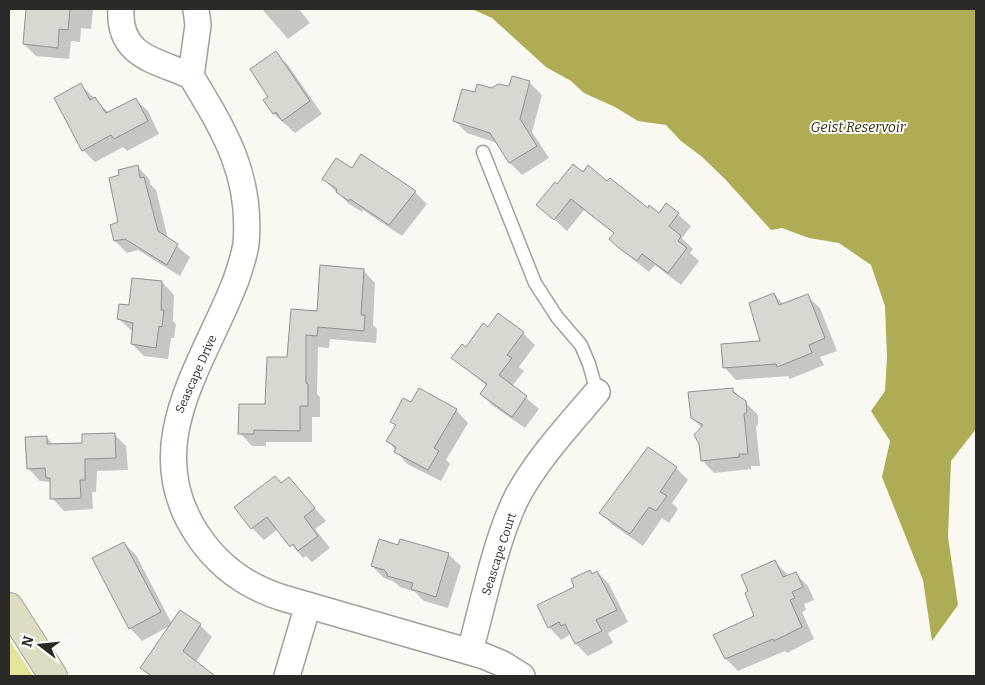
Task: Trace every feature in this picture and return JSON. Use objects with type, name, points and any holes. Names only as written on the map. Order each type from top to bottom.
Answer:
[{"type":"main road","points":[[9,607],[53,676]]},
{"type":"street","points":[[121,9],[121,29],[124,37],[133,49],[191,76],[198,25],[196,9]]},
{"type":"street","name":"Seascape Drive","points":[[191,76],[232,148],[244,194],[247,223],[241,271],[231,298],[183,400],[177,418],[173,447],[176,485],[188,521],[217,560],[255,588],[470,652],[503,664],[522,676]]},
{"type":"street","name":"Seascape Court","points":[[470,652],[506,524],[518,497],[550,447],[596,392]]},
{"type":"street","points":[[287,676],[308,605]]},
{"type":"lane","points":[[483,152],[535,283],[557,317],[581,345],[589,364],[596,392]]},
{"type":"green space","points":[[9,639],[33,676],[9,676]]},
{"type":"water","name":"Geist Reservoir","points":[[472,9],[976,9],[976,429],[951,461],[948,537],[958,605],[932,641],[923,580],[882,477],[890,441],[871,411],[885,391],[887,357],[885,306],[871,265],[839,243],[809,238],[782,228],[771,230],[725,179],[701,156],[681,141],[666,125],[638,121],[615,107],[584,93],[571,81],[546,67],[492,18]]},
{"type":"building","points":[[26,9],[70,9],[68,30],[59,29],[58,48],[23,44]]},
{"type":"building","points":[[276,51],[310,101],[282,121],[276,112],[273,114],[263,100],[268,97],[250,69]]},
{"type":"building","points":[[512,76],[530,81],[520,119],[537,146],[509,163],[490,133],[453,121],[462,89],[475,92],[477,84],[492,88],[498,84],[509,86]]},
{"type":"building","points":[[81,83],[90,100],[95,97],[106,113],[136,98],[148,121],[114,139],[111,135],[82,151],[54,98]]},
{"type":"building","points":[[361,154],[416,191],[389,225],[350,199],[349,201],[336,192],[337,189],[322,179],[336,158],[352,168]]},
{"type":"building","points":[[573,164],[583,172],[588,165],[607,181],[610,178],[648,208],[649,205],[659,213],[666,203],[679,213],[669,226],[681,236],[678,241],[687,248],[668,273],[642,254],[637,261],[620,249],[609,239],[614,233],[571,199],[554,220],[536,205],[555,182],[557,184]]},
{"type":"building","points":[[138,165],[140,178],[144,177],[158,231],[178,244],[167,265],[125,239],[114,241],[110,225],[118,222],[109,178],[119,175],[118,170]]},
{"type":"building","points":[[320,265],[364,269],[361,315],[365,315],[364,331],[318,327],[317,336],[306,335],[308,406],[300,406],[300,431],[254,430],[254,434],[238,434],[239,404],[265,404],[267,357],[287,357],[291,309],[317,311]]},
{"type":"building","points":[[132,278],[162,281],[161,310],[164,310],[162,327],[159,326],[156,348],[131,344],[133,323],[117,319],[119,304],[129,305]]},
{"type":"building","points":[[774,293],[779,305],[808,294],[825,338],[809,345],[812,353],[777,367],[776,364],[723,368],[721,344],[760,341],[749,303]]},
{"type":"building","points":[[498,313],[524,332],[507,355],[512,358],[499,375],[527,396],[512,417],[480,394],[487,384],[451,358],[462,344],[466,347],[483,323],[488,327]]},
{"type":"building","points":[[419,388],[457,409],[434,448],[439,451],[428,470],[394,452],[396,447],[386,441],[396,425],[390,422],[403,398],[411,402]]},
{"type":"building","points":[[733,388],[733,392],[746,401],[747,412],[744,414],[748,454],[739,454],[739,457],[701,461],[699,444],[694,435],[703,425],[691,418],[688,392]]},
{"type":"building","points":[[115,433],[116,458],[85,459],[85,480],[80,480],[81,498],[50,499],[50,478],[46,478],[45,468],[27,469],[25,437],[47,436],[47,444],[82,443],[82,434]]},
{"type":"building","points":[[648,447],[677,467],[660,492],[667,496],[656,511],[649,507],[630,534],[599,513]]},
{"type":"building","points":[[275,476],[281,483],[289,477],[315,508],[304,517],[318,536],[298,551],[293,544],[290,547],[267,517],[251,529],[234,507]]},
{"type":"building","points":[[379,539],[398,545],[400,539],[449,553],[436,597],[411,589],[413,583],[387,576],[384,570],[371,566]]},
{"type":"building","points":[[124,542],[161,612],[129,629],[92,558]]},
{"type":"building","points":[[775,560],[783,577],[796,572],[803,587],[792,592],[795,598],[790,600],[802,627],[774,641],[773,639],[725,659],[713,635],[754,616],[745,593],[748,591],[741,575]]},
{"type":"building","points":[[590,570],[592,574],[597,571],[617,610],[596,620],[602,631],[575,644],[565,624],[561,626],[559,622],[548,628],[537,605],[574,587],[571,579]]},
{"type":"building","points":[[180,610],[201,624],[183,651],[215,676],[152,676],[140,668]]}]
